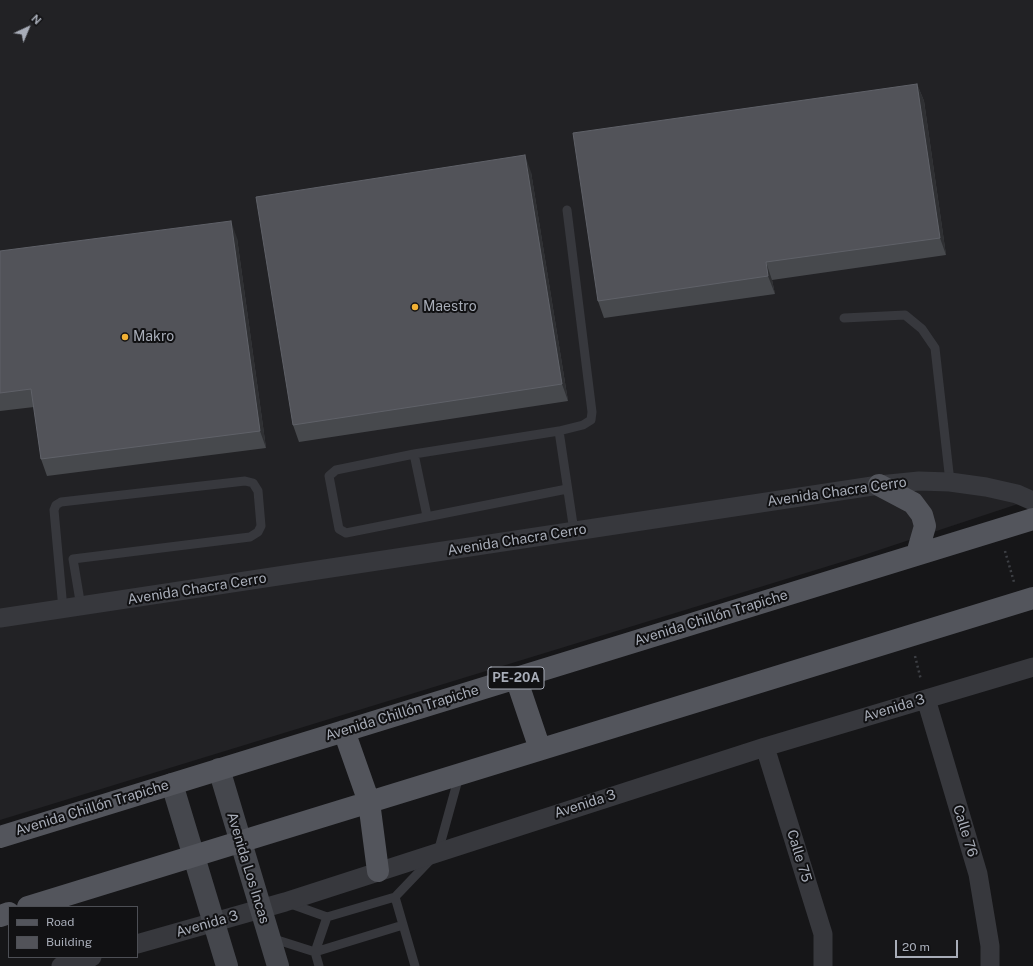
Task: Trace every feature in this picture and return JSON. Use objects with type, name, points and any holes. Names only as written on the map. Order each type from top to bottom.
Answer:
[{"type":"main road","points":[[878,485],[913,503],[922,516],[925,526],[917,554]]},
{"type":"main road","name":"Avenida Chillón Trapiche","points":[[0,837],[1033,519]]},
{"type":"main road","points":[[31,906],[1026,600]]},
{"type":"main road","points":[[516,678],[540,749]]},
{"type":"main road","points":[[344,731],[368,802],[378,870]]},
{"type":"main road","name":"Avenida Los Incas","points":[[218,769],[278,966]]},
{"type":"main road","points":[[172,784],[228,966]]},
{"type":"street","name":"Avenida Chacra Cerro","points":[[0,618],[878,485],[919,481],[950,482],[986,487],[1017,494],[1033,501]]},
{"type":"street","name":"Avenida 3","points":[[138,944],[285,902],[378,870],[765,747],[1033,667]]},
{"type":"street","name":"Calle 76","points":[[926,698],[978,874],[990,946],[990,966]]},
{"type":"street","name":"Calle 75","points":[[765,747],[823,934],[823,966]]},
{"type":"street","points":[[61,966],[89,958]]},
{"type":"lane","points":[[567,489],[346,533],[339,529],[329,476],[336,470],[414,454],[559,431],[583,425],[591,420],[592,412],[568,210]]},
{"type":"lane","points":[[844,318],[905,315],[922,329],[936,348],[950,482]]},
{"type":"lane","points":[[559,431],[574,531]]},
{"type":"lane","points":[[414,454],[427,516]]},
{"type":"lane","points":[[58,560],[250,536],[258,532],[262,526],[258,491],[253,483],[245,481],[61,502],[56,505],[54,510],[58,560],[72,608]]},
{"type":"lane","points":[[72,608],[73,558]]},
{"type":"lane","points":[[285,902],[327,917],[395,897],[438,852],[459,774]]},
{"type":"lane","points":[[395,897],[415,966]]},
{"type":"lane","points":[[319,966],[315,952],[327,917]]},
{"type":"lane","points":[[269,937],[315,952],[403,926]]},
{"type":"path","points":[[998,529],[1026,600]]},
{"type":"path","points":[[910,636],[926,698]]},
{"type":"shaded area","points":[[0,0],[1033,0],[1033,499],[858,557],[0,820]]},
{"type":"building","points":[[917,84],[940,238],[766,262],[768,276],[598,301],[573,133]]},
{"type":"building","name":"Maestro","points":[[525,155],[562,384],[293,425],[256,197]]},
{"type":"building","name":"Makro","points":[[231,221],[260,431],[41,459],[31,389],[0,393],[0,251]]},
{"type":"place","name":"Maestro","points":[[415,307]]},
{"type":"place","name":"Makro","points":[[125,337]]}]
